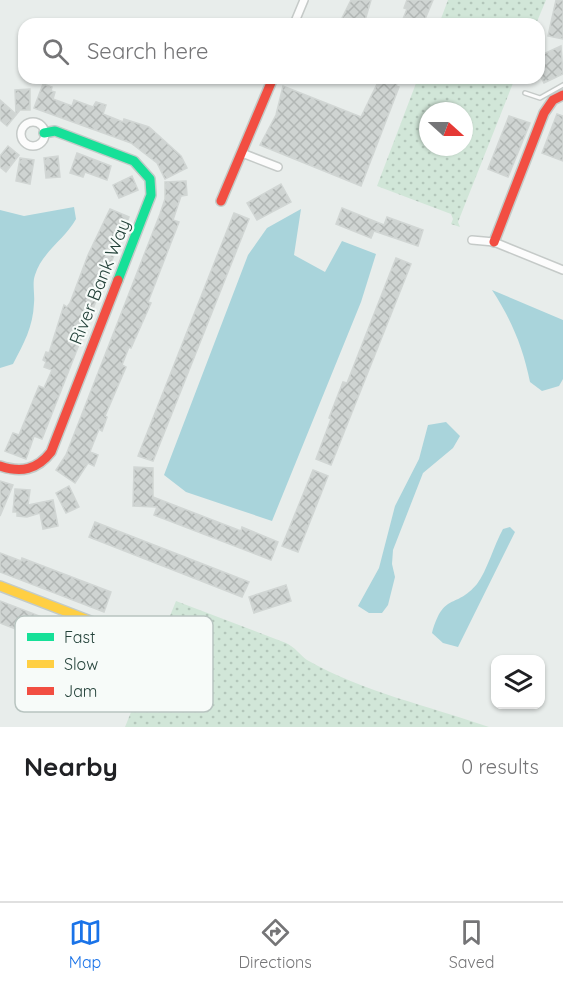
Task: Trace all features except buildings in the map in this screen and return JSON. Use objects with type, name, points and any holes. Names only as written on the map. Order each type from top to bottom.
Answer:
[{"type":"street","points":[[296,18],[304,0]]},
{"type":"street","points":[[221,201],[271,84]]},
{"type":"street","points":[[494,242],[544,113],[552,102],[563,94]]},
{"type":"street","name":"River Bank Way","points":[[0,466],[26,471],[41,465],[51,452],[151,195],[150,179],[134,161],[55,131],[44,133]]},
{"type":"street","points":[[242,153],[278,167]]},
{"type":"street","points":[[472,240],[494,242],[563,270]]},
{"type":"street","points":[[0,586],[78,616]]},
{"type":"lane","points":[[525,93],[540,99],[545,93],[563,85]]},
{"type":"lane","points":[[545,93],[552,102]]},
{"type":"green space","points":[[448,0],[546,0],[538,18],[441,18]]},
{"type":"green space","points":[[416,84],[513,84],[458,222],[460,227],[451,224],[453,219],[451,214],[377,186]]},
{"type":"green space","points":[[176,601],[286,643],[307,660],[351,681],[396,698],[489,727],[125,727],[131,712],[213,712],[213,616],[170,616]]},
{"type":"water","points":[[74,207],[76,219],[48,252],[35,275],[33,312],[24,342],[13,364],[0,368],[0,210],[24,216]]},
{"type":"water","points":[[301,209],[294,255],[325,272],[342,241],[376,254],[361,302],[272,521],[186,492],[164,475],[248,255],[267,228]]},
{"type":"water","points":[[492,290],[563,320],[563,379],[559,386],[542,391],[530,382],[516,334]]},
{"type":"water","points":[[446,422],[460,436],[453,448],[423,473],[393,550],[392,564],[395,577],[388,605],[382,613],[369,613],[358,606],[379,568],[395,506],[419,459],[428,425]]},
{"type":"water","points":[[510,527],[515,532],[458,647],[443,643],[432,633],[441,611],[477,584],[503,529]]},
{"type":"traffic: fast","points":[[44,133],[55,131],[134,161],[150,179],[151,195],[118,280]]},
{"type":"traffic: slow","points":[[0,586],[78,616]]},
{"type":"traffic: jam","points":[[221,201],[270,84]]},
{"type":"traffic: jam","points":[[494,242],[544,113],[553,100],[563,95]]},
{"type":"traffic: jam","points":[[0,466],[15,469],[28,468],[40,463],[51,452],[118,280]]}]
